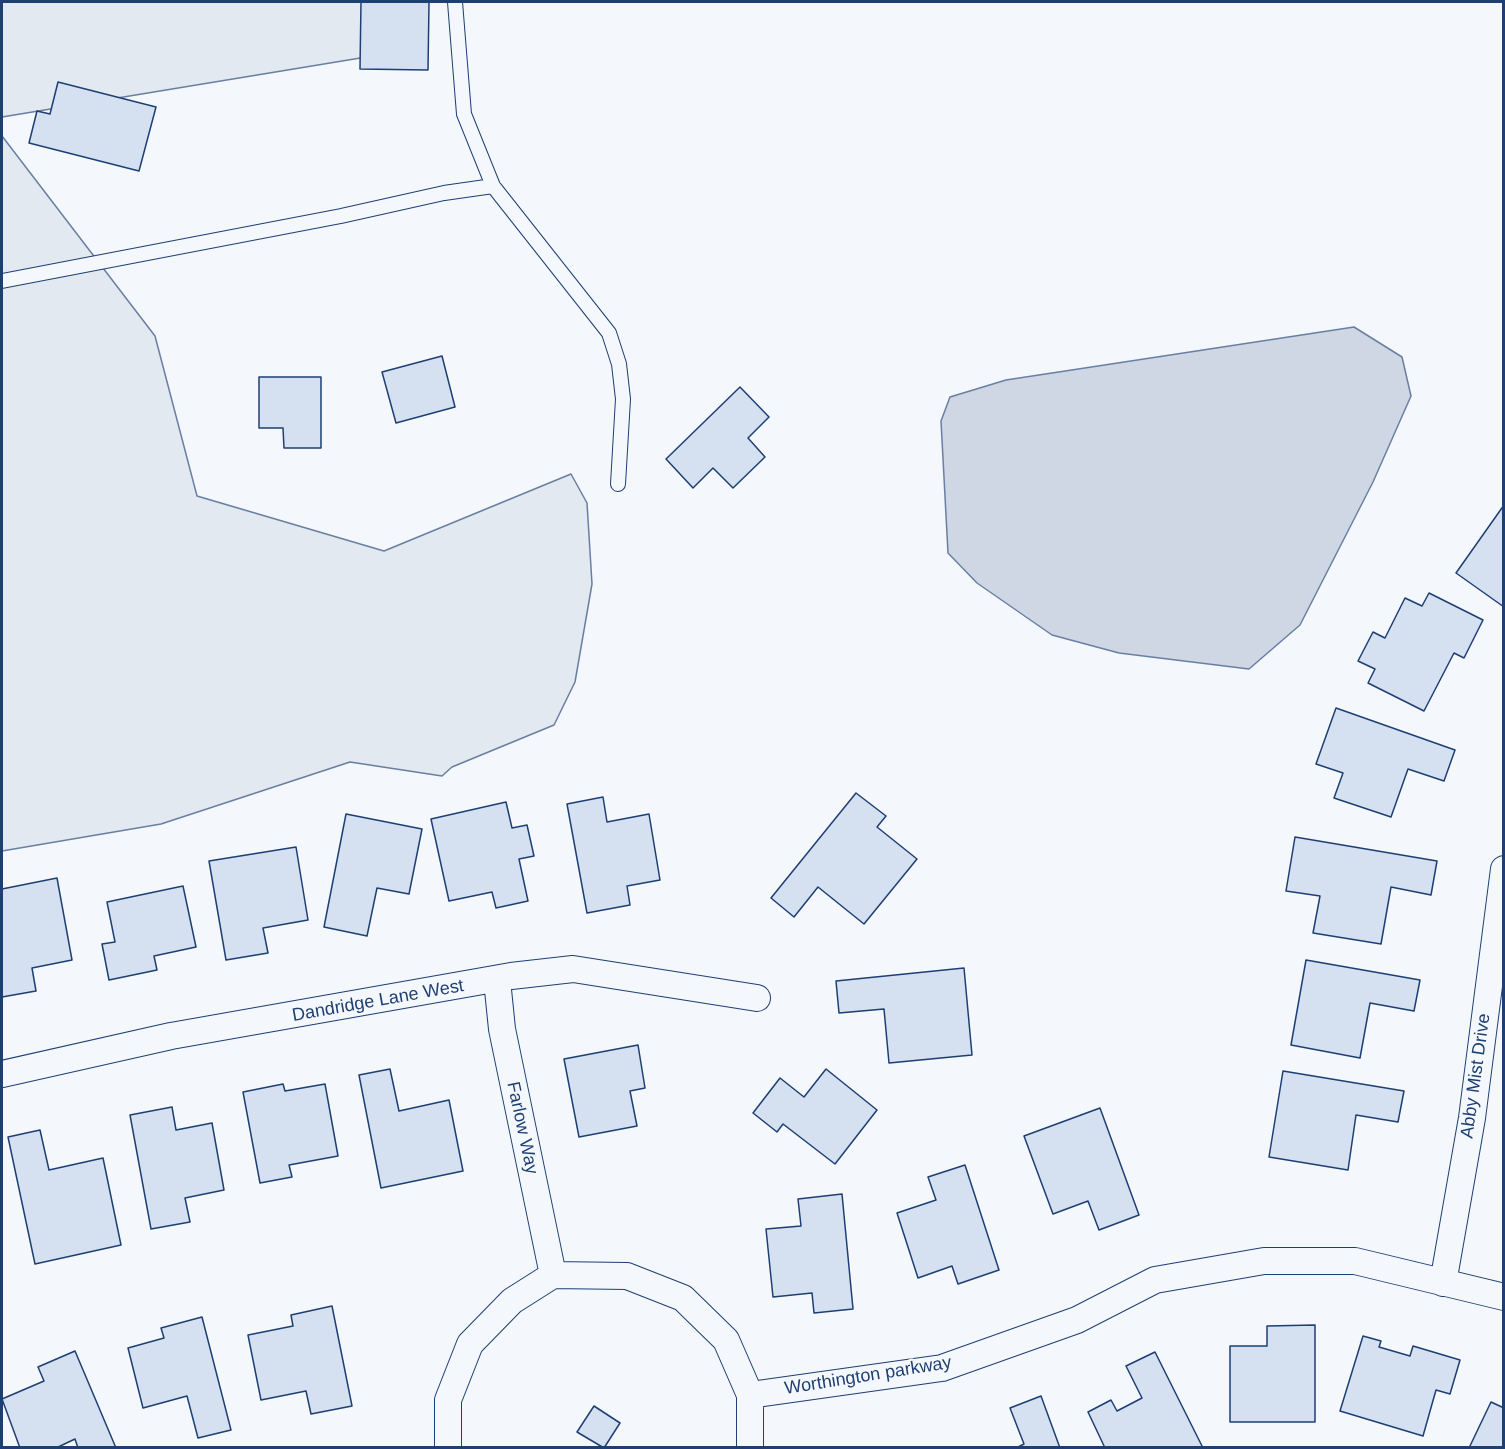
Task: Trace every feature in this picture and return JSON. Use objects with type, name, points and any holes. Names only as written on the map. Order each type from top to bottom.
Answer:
[{"type":"street","name":"Abby Mist Drive","points":[[1443,1282],[1472,1118],[1503,869]]},
{"type":"street","name":"Dandridge Lane West","points":[[2,1074],[171,1036],[511,976],[573,969],[757,998]]},
{"type":"street","name":"Farlow Way","points":[[497,980],[502,1029],[553,1275]]},
{"type":"street","name":"Worthington parkway","points":[[750,1395],[942,1368],[1077,1320],[1155,1280],[1264,1261],[1355,1261],[1503,1298]]},
{"type":"street","points":[[448,1448],[448,1400],[470,1344],[512,1301],[553,1275],[627,1276],[683,1298],[726,1340],[750,1395],[750,1448]]},
{"type":"lane","points":[[455,2],[464,114],[493,186],[609,333],[619,364],[623,399],[618,484]]},
{"type":"lane","points":[[2,281],[341,216],[444,193],[493,186]]},
{"type":"shaded area","points":[[2,2],[418,2],[409,50],[2,117]]},
{"type":"shaded area","points":[[2,136],[155,336],[197,496],[384,551],[571,474],[587,503],[592,584],[575,682],[554,725],[452,767],[442,776],[350,762],[161,824],[2,851]]},
{"type":"shaded area","points":[[1354,327],[1402,357],[1411,396],[1373,482],[1300,625],[1249,669],[1119,653],[1052,635],[977,583],[948,553],[941,421],[950,397],[1006,380]]},
{"type":"building","points":[[361,2],[429,2],[428,70],[360,69]]},
{"type":"building","points":[[58,82],[156,107],[139,171],[29,143],[37,111],[50,114]]},
{"type":"building","points":[[442,356],[455,407],[396,423],[382,372]]},
{"type":"building","points":[[259,377],[321,377],[321,448],[284,448],[283,428],[259,428]]},
{"type":"building","points":[[740,387],[769,417],[748,438],[765,457],[733,488],[713,468],[693,488],[666,459]]},
{"type":"building","points":[[1504,505],[1504,607],[1456,573]]},
{"type":"building","points":[[1429,593],[1483,620],[1464,658],[1454,653],[1424,711],[1368,683],[1375,669],[1358,661],[1373,632],[1385,638],[1405,598],[1422,606]]},
{"type":"building","points":[[1336,708],[1455,750],[1444,781],[1408,769],[1391,817],[1334,798],[1343,773],[1316,764]]},
{"type":"building","points":[[856,793],[886,816],[877,827],[917,859],[864,924],[818,887],[794,917],[771,898]]},
{"type":"building","points":[[603,797],[607,822],[649,814],[660,880],[627,886],[630,905],[587,913],[567,804]]},
{"type":"building","points":[[506,802],[512,828],[527,825],[534,856],[519,859],[528,901],[496,908],[492,892],[449,901],[431,819]]},
{"type":"building","points":[[346,814],[422,829],[409,894],[377,888],[367,936],[324,927]]},
{"type":"building","points":[[1295,837],[1437,861],[1431,895],[1391,887],[1381,944],[1313,933],[1320,896],[1286,891]]},
{"type":"building","points":[[296,847],[308,920],[263,928],[268,953],[226,960],[209,861]]},
{"type":"building","points":[[57,878],[72,960],[32,968],[36,991],[2,997],[2,889]]},
{"type":"building","points":[[183,886],[196,947],[154,956],[157,970],[109,980],[102,944],[115,942],[107,902]]},
{"type":"building","points":[[1306,960],[1420,980],[1414,1011],[1370,1003],[1360,1058],[1291,1045]]},
{"type":"building","points":[[964,968],[972,1055],[889,1063],[884,1009],[839,1013],[836,981]]},
{"type":"building","points":[[638,1045],[645,1088],[630,1091],[637,1126],[579,1137],[564,1059]]},
{"type":"building","points":[[390,1069],[399,1111],[449,1100],[463,1171],[381,1188],[359,1075]]},
{"type":"building","points":[[826,1069],[877,1110],[835,1164],[783,1124],[777,1132],[753,1113],[780,1078],[804,1097]]},
{"type":"building","points":[[1283,1071],[1404,1091],[1398,1122],[1356,1115],[1348,1170],[1269,1157]]},
{"type":"building","points":[[283,1084],[285,1091],[325,1084],[338,1156],[289,1165],[292,1177],[260,1183],[243,1092]]},
{"type":"building","points":[[172,1107],[176,1130],[212,1123],[224,1190],[185,1198],[190,1222],[151,1229],[130,1115]]},
{"type":"building","points":[[1100,1108],[1139,1215],[1099,1230],[1088,1201],[1053,1214],[1024,1136]]},
{"type":"building","points":[[40,1130],[49,1170],[103,1158],[121,1245],[35,1264],[8,1137]]},
{"type":"building","points":[[965,1165],[999,1270],[958,1284],[952,1266],[918,1278],[897,1213],[936,1200],[928,1177]]},
{"type":"building","points":[[842,1194],[853,1309],[814,1313],[812,1293],[773,1297],[766,1229],[801,1226],[798,1199]]},
{"type":"building","points":[[332,1306],[352,1406],[311,1414],[306,1391],[261,1400],[248,1335],[293,1326],[291,1315]]},
{"type":"building","points":[[202,1317],[231,1430],[198,1438],[187,1396],[143,1408],[128,1348],[164,1338],[161,1328]]},
{"type":"building","points":[[1315,1325],[1315,1422],[1230,1422],[1230,1346],[1267,1346],[1267,1326]]},
{"type":"building","points":[[1363,1336],[1381,1341],[1379,1347],[1410,1356],[1413,1346],[1460,1360],[1450,1394],[1436,1390],[1423,1436],[1340,1411]]},
{"type":"building","points":[[75,1351],[116,1448],[78,1448],[75,1439],[56,1448],[20,1448],[2,1399],[44,1381],[38,1367]]},
{"type":"building","points":[[1155,1352],[1203,1448],[1105,1448],[1088,1412],[1111,1400],[1117,1411],[1142,1398],[1126,1366]]},
{"type":"building","points":[[1041,1396],[1060,1448],[1016,1448],[1024,1444],[1010,1408]]},
{"type":"building","points":[[1491,1402],[1504,1408],[1504,1448],[1469,1448]]},
{"type":"building","points":[[594,1406],[620,1423],[604,1448],[577,1432]]}]
